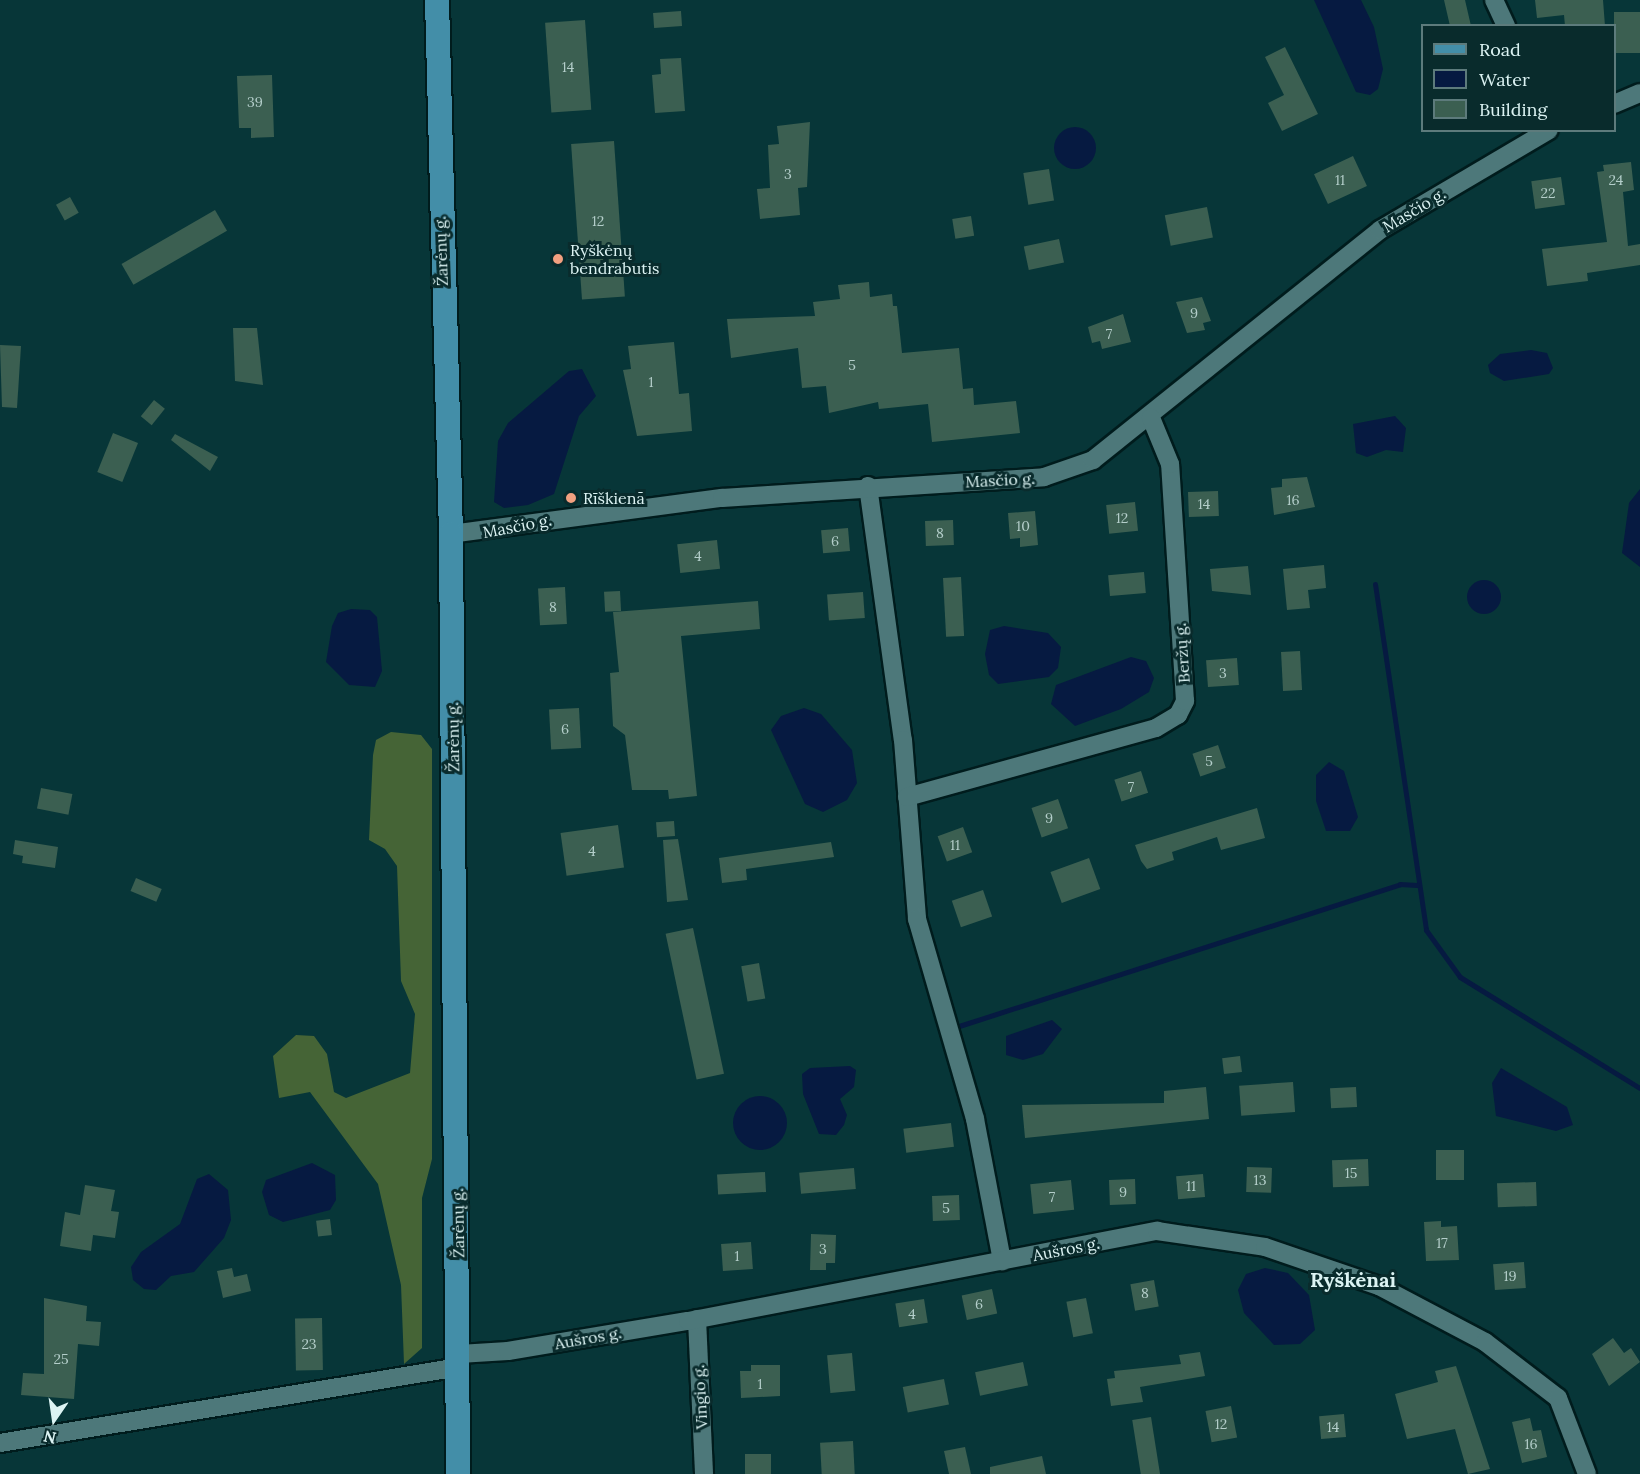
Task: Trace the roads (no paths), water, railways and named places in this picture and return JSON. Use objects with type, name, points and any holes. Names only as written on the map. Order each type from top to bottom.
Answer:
[{"type":"main road","name":"Žarėnų g.","points":[[437,0],[451,534],[459,1360],[458,1474]]},
{"type":"street","points":[[1494,0],[1505,24]]},
{"type":"street","points":[[1616,103],[1640,93]]},
{"type":"street","name":"Masčio g.","points":[[451,534],[607,511],[868,486],[1044,477],[1094,460],[1150,418],[1291,297],[1380,230],[1546,132]]},
{"type":"street","name":"Beržų g.","points":[[907,797],[1156,728],[1178,715],[1185,701],[1170,464],[1150,418]]},
{"type":"street","points":[[868,486],[907,797],[917,919],[975,1119],[1002,1261]]},
{"type":"street","name":"Aušros g.","points":[[0,1443],[697,1319],[1157,1231],[1265,1247],[1379,1286],[1485,1342],[1558,1398],[1587,1474]]},
{"type":"street","name":"Vingio g.","points":[[697,1319],[704,1474]]},
{"type":"water","points":[[1314,0],[1361,0],[1374,27],[1383,69],[1378,89],[1370,95],[1356,92]]},
{"type":"water","points":[[1075,127],[1090,133],[1096,148],[1090,163],[1075,169],[1060,163],[1054,148],[1060,133]]},
{"type":"water","points":[[1531,350],[1547,353],[1553,368],[1549,374],[1504,381],[1490,373],[1488,365],[1500,354]]},
{"type":"water","points":[[582,369],[596,396],[579,416],[554,494],[528,505],[504,508],[494,502],[498,441],[508,423],[569,371]]},
{"type":"water","points":[[1395,416],[1406,428],[1403,452],[1386,450],[1367,457],[1356,453],[1353,424]]},
{"type":"water","points":[[1640,489],[1640,567],[1622,553],[1629,503]]},
{"type":"water","points":[[1484,580],[1496,585],[1501,597],[1496,609],[1484,614],[1472,609],[1467,597],[1472,585]]},
{"type":"water","points":[[351,609],[370,610],[377,617],[382,671],[375,687],[349,685],[326,662],[332,626],[338,613]]},
{"type":"water","points":[[1004,626],[1048,633],[1061,647],[1058,668],[1049,677],[998,684],[989,675],[985,654],[990,630]]},
{"type":"water","points":[[1131,657],[1146,661],[1154,678],[1149,692],[1121,709],[1075,726],[1051,704],[1056,685]]},
{"type":"water","points":[[804,708],[821,714],[852,750],[857,783],[847,800],[823,812],[805,804],[771,730],[781,716]]},
{"type":"water","points":[[1329,762],[1344,771],[1358,817],[1350,831],[1326,831],[1316,801],[1316,775]]},
{"type":"water","points":[[1052,1020],[1062,1029],[1043,1054],[1023,1060],[1006,1055],[1006,1036]]},
{"type":"water","points":[[850,1066],[856,1070],[854,1087],[840,1099],[847,1115],[844,1125],[836,1135],[819,1134],[803,1094],[802,1074],[810,1068]]},
{"type":"water","points":[[1501,1068],[1567,1107],[1573,1125],[1556,1131],[1496,1116],[1492,1083]]},
{"type":"water","points":[[755,1096],[765,1096],[775,1100],[783,1108],[787,1123],[783,1138],[775,1146],[765,1150],[755,1150],[745,1146],[737,1138],[733,1128],[733,1118],[737,1108],[745,1100]]},
{"type":"water","points":[[312,1163],[335,1175],[336,1200],[330,1210],[283,1222],[269,1215],[262,1192],[266,1180]]},
{"type":"water","points":[[209,1174],[228,1190],[231,1220],[224,1238],[194,1272],[171,1276],[156,1290],[144,1289],[133,1280],[131,1267],[141,1252],[180,1224],[197,1179]]},
{"type":"water","points":[[1265,1268],[1288,1273],[1309,1295],[1315,1330],[1300,1344],[1274,1345],[1244,1313],[1238,1290],[1246,1274]]},
{"type":"waterway","points":[[1375,584],[1426,930],[1460,977],[1640,1088]]},
{"type":"waterway","points":[[959,1026],[1400,884],[1417,885]]},
{"type":"place","name":"Ryškėnų bendrabutis","points":[[558,259]]},
{"type":"place","name":"Rīškienā","points":[[571,498]]},
{"type":"district","name":"Ryškėnai","points":[[1353,1279]]}]
